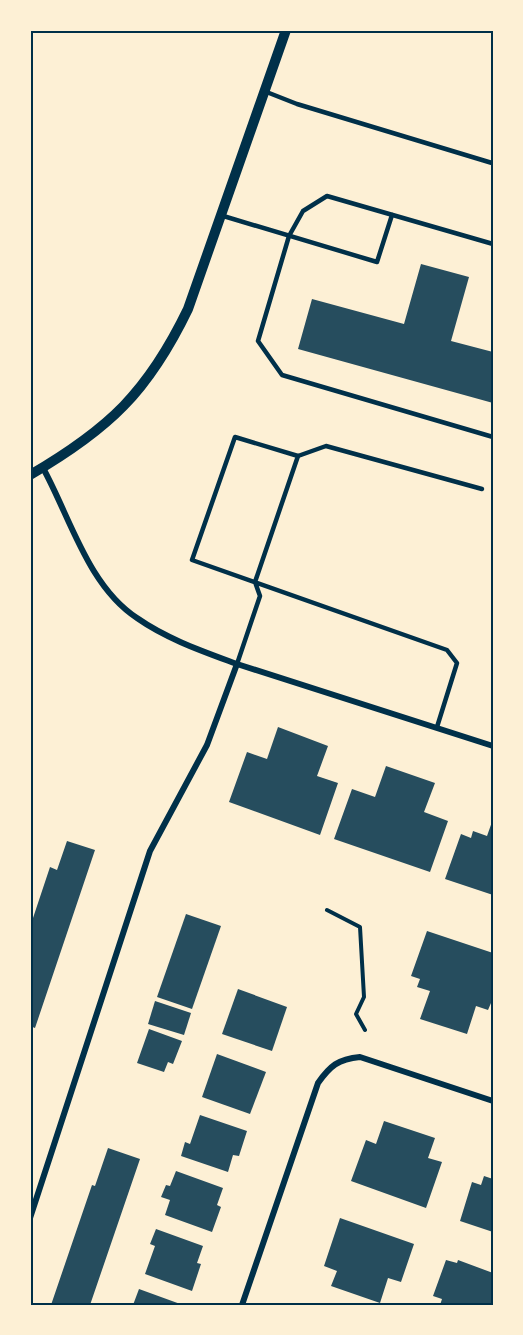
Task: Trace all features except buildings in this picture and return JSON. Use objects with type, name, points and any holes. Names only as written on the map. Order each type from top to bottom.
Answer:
[{"type":"street","points":[[30,476],[72,451],[108,423],[141,388],[168,351],[188,309],[286,30]]},
{"type":"street","points":[[43,468],[90,564],[110,592],[135,617],[170,638],[237,664],[493,746]]},
{"type":"street","points":[[30,1218],[150,851],[207,745],[237,664]]},
{"type":"street","points":[[242,1305],[318,1083],[330,1067],[344,1058],[360,1057],[493,1101]]},
{"type":"lane","points":[[264,91],[309,108],[492,163],[493,160]]},
{"type":"lane","points":[[493,244],[327,196],[303,211],[289,236],[258,341],[282,375],[493,437]]},
{"type":"lane","points":[[220,215],[377,262],[392,215]]},
{"type":"lane","points":[[437,727],[457,663],[447,650],[192,560],[235,437],[298,456],[326,446],[482,489]]},
{"type":"lane","points":[[237,664],[260,596],[255,582],[298,456]]},
{"type":"path","points":[[327,910],[360,927],[364,997],[356,1014],[365,1030]]}]
